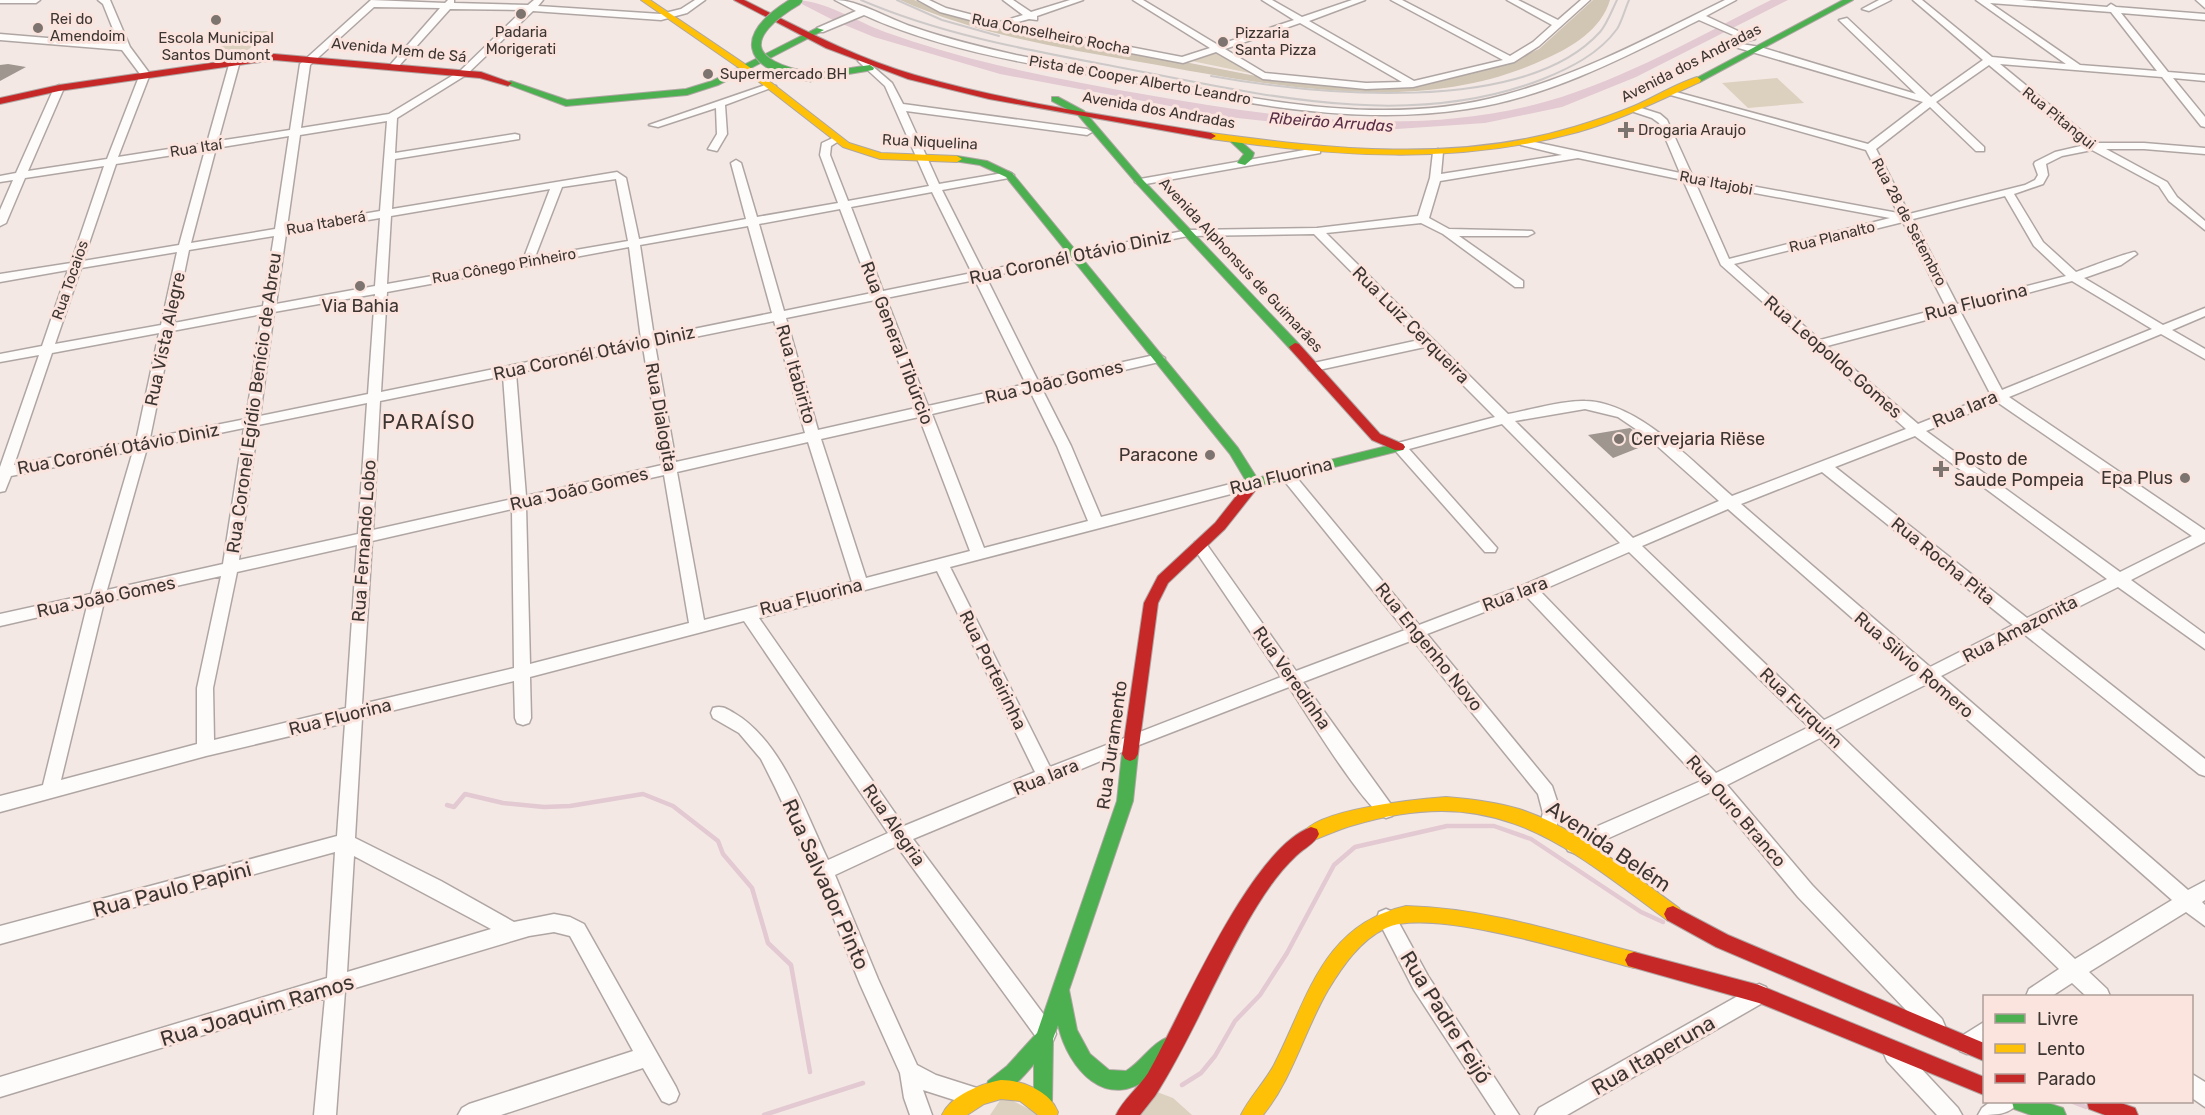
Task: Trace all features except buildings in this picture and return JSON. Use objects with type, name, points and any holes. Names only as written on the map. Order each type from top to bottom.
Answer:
[{"type":"street","points":[[0,0],[36,0]]},
{"type":"street","points":[[102,0],[106,2],[125,47],[145,74]]},
{"type":"street","name":"Rua Niquelina","points":[[645,0],[771,86],[846,146],[871,154],[976,159],[993,165],[1009,175],[1234,451],[1254,483]]},
{"type":"street","points":[[311,58],[373,2],[536,4],[670,16],[701,0]]},
{"type":"street","name":"Avenida dos Andradas","points":[[738,0],[866,64],[953,88],[1307,140],[1367,143],[1440,141],[1543,128],[1588,116],[1658,87],[1747,43],[1825,0]]},
{"type":"street","name":"Avenida dos Andradas","points":[[760,0],[811,35],[936,74],[1056,104]]},
{"type":"street","points":[[798,0],[761,22],[756,32],[755,44],[759,56],[770,67],[787,74],[812,76],[845,71],[866,64],[889,85],[935,187],[1064,446],[1097,525]]},
{"type":"street","name":"Pista de Cooper Alberto Leandro","points":[[839,0],[911,32],[1007,56],[1259,101],[1385,112],[1468,106],[1538,91],[1586,72],[1697,16]]},
{"type":"street","name":"Rua Conselheiro Rocha","points":[[922,0],[943,10],[1000,25],[1183,60],[1217,50]]},
{"type":"street","points":[[1007,0],[1065,37]]},
{"type":"street","points":[[1000,25],[1079,0]]},
{"type":"street","points":[[1137,0],[1263,76],[1366,86],[1413,84],[1491,67],[1511,60],[1536,44],[1586,0]]},
{"type":"street","points":[[1266,0],[1413,84]]},
{"type":"street","points":[[1217,50],[1361,0]]},
{"type":"street","points":[[1395,0],[1511,60]]},
{"type":"street","points":[[1511,0],[1558,24]]},
{"type":"street","points":[[1697,16],[1732,0]]},
{"type":"street","name":"Avenida dos Andradas","points":[[1076,115],[1316,151],[1438,152],[1525,143],[1583,129],[1638,110],[1672,94],[1747,43],[1849,0]]},
{"type":"street","points":[[1866,9],[1887,0]]},
{"type":"street","name":"Rua Pitangui","points":[[1917,0],[2094,147],[2153,177],[2205,227]]},
{"type":"street","points":[[1979,0],[2079,68]]},
{"type":"street","points":[[1988,0],[2205,17]]},
{"type":"street","points":[[2105,0],[2205,124]]},
{"type":"street","points":[[2200,0],[2205,5]]},
{"type":"street","points":[[394,66],[451,3]]},
{"type":"street","points":[[393,117],[463,73],[536,4]]},
{"type":"street","points":[[785,48],[862,12]]},
{"type":"street","points":[[1697,16],[1747,43],[1930,101]]},
{"type":"street","points":[[1844,20],[1980,149]]},
{"type":"street","name":"Avenida Mem de Sá","points":[[0,101],[59,88],[145,74],[274,57],[311,58],[463,73],[498,79],[555,101],[577,104],[687,92],[746,69],[785,48],[793,39],[811,35]]},
{"type":"street","points":[[0,37],[125,47]]},
{"type":"street","points":[[845,71],[849,64],[849,55]]},
{"type":"street","name":"Rua Coronel Egídio Benício de Abreu","points":[[206,749],[205,687],[230,570],[293,132],[305,64],[311,58]]},
{"type":"street","points":[[1989,60],[2205,78]]},
{"type":"street","name":"Rua 28 de Setembro","points":[[1989,60],[1930,101],[1870,148],[1998,396]]},
{"type":"street","name":"Rua Vista Alegre","points":[[50,791],[96,599],[142,443],[184,247],[235,61]]},
{"type":"street","name":"Rua Tocaios","points":[[0,487],[3,472],[111,162],[145,74]]},
{"type":"street","points":[[654,125],[771,86]]},
{"type":"street","points":[[1658,87],[1672,94],[1870,148]]},
{"type":"street","points":[[0,223],[59,88]]},
{"type":"street","points":[[713,149],[722,138],[723,116],[720,104]]},
{"type":"street","name":"Avenida Alphonsus de Guimarães","points":[[1056,104],[1076,115],[1112,150],[1376,437],[1399,447]]},
{"type":"street","points":[[898,107],[1092,132],[1107,125],[1128,122]]},
{"type":"street","name":"Rua Leopoldo Gomes","points":[[1638,110],[1656,116],[1663,122],[1725,263],[1916,430],[2205,643]]},
{"type":"street","points":[[1054,128],[1076,115]]},
{"type":"street","name":"Rua Itaí","points":[[0,180],[393,117]]},
{"type":"street","name":"Rua Fernando Lobo","points":[[325,1115],[336,986],[363,538],[383,287],[384,212],[393,117]]},
{"type":"street","points":[[390,157],[514,137]]},
{"type":"street","name":"Rua General Tibúrcio","points":[[837,139],[828,143],[824,151],[979,554]]},
{"type":"street","points":[[1234,140],[1249,153],[1249,157],[1242,163]]},
{"type":"street","points":[[1140,182],[1367,143]]},
{"type":"street","name":"Rua Itajobi","points":[[1525,143],[1687,178],[1908,219]]},
{"type":"street","points":[[2094,147],[2133,144],[2205,152]]},
{"type":"street","name":"Rua Planalto","points":[[1725,263],[2008,193],[2039,182],[2043,175],[2039,164],[2047,158],[2094,147]]},
{"type":"street","points":[[1438,152],[1423,219],[1447,232],[1519,285]]},
{"type":"street","points":[[1434,178],[1583,155]]},
{"type":"street","name":"Rua Itabirito","points":[[736,163],[813,436],[860,584]]},
{"type":"street","name":"Rua Itaberá","points":[[0,279],[384,212],[617,175]]},
{"type":"street","name":"Rua Dialogita","points":[[617,175],[621,178],[634,242],[648,342],[697,625]]},
{"type":"street","name":"Rua Cônego Pinheiro","points":[[0,358],[844,203],[1009,175]]},
{"type":"street","points":[[528,261],[558,184]]},
{"type":"street","points":[[2008,193],[2031,235],[2055,261],[2074,277],[2205,355]]},
{"type":"street","points":[[2029,202],[2025,206],[2030,219],[2055,261]]},
{"type":"street","name":"Rua Coronél Otávio Diniz","points":[[3,472],[1188,233],[1317,231],[1423,219]]},
{"type":"street","name":"Rua Luiz Cerqueira","points":[[1317,231],[1503,419]]},
{"type":"street","points":[[1447,232],[1528,233]]},
{"type":"street","name":"Rua Fluorina","points":[[1819,344],[2074,277],[2117,263],[2131,254]]},
{"type":"street","name":"Rua Iara","points":[[824,871],[900,836],[1133,741],[1529,589],[1728,503],[1916,430],[2205,312]]},
{"type":"street","points":[[1314,367],[1429,342]]},
{"type":"street","name":"Rua João Gomes","points":[[0,620],[230,570],[519,502],[1159,358]]},
{"type":"street","points":[[509,370],[519,502],[523,718]]},
{"type":"street","points":[[1998,396],[2205,536]]},
{"type":"street","name":"Avenida Alphonsus de Guimarães","points":[[1345,404],[1350,423],[1372,454]]},
{"type":"street","name":"Rua Fluorina","points":[[0,804],[206,749],[522,673],[697,625],[1097,525],[1503,419],[1585,405],[1622,414]]},
{"type":"street","name":"Rua Silvio Romero","points":[[1622,414],[1651,433],[1926,676],[2205,917]]},
{"type":"street","name":"Rua Furquim","points":[[1503,419],[1821,729],[2099,995]]},
{"type":"street","points":[[1399,447],[1490,548]]},
{"type":"street","name":"Rua Rocha Pita","points":[[1823,465],[2205,769]]},
{"type":"street","name":"Rua Engenho Novo","points":[[1287,475],[1546,791],[1552,813],[1548,827]]},
{"type":"street","name":"Rua Juramento","points":[[995,1088],[1014,1073],[1045,1037],[1125,801],[1136,698],[1155,590],[1171,571],[1200,546],[1238,507],[1254,483]]},
{"type":"street","name":"Rua Amazonita","points":[[1574,845],[1714,783],[2205,536]]},
{"type":"street","name":"Rua Veredinha","points":[[1200,546],[1386,810]]},
{"type":"street","name":"Rua Porteirinha","points":[[941,564],[1046,777]]},
{"type":"street","name":"Rua Ouro Branco","points":[[1529,589],[1714,783],[1806,891],[1942,1034]]},
{"type":"street","name":"Rua Alegria","points":[[747,613],[900,836],[1045,1037]]},
{"type":"street","name":"Rua Salvador Pinto","points":[[719,713],[745,728],[767,754],[824,871],[870,984],[910,1072],[914,1098],[921,1115]]},
{"type":"street","name":"Avenida Belém","points":[[1126,1115],[1142,1102],[1150,1089],[1260,888],[1279,860],[1299,841],[1329,824],[1386,810],[1429,803],[1476,802],[1504,809],[1548,827],[1674,915],[1722,941],[1976,1048]]},
{"type":"street","points":[[344,843],[434,887],[513,931]]},
{"type":"street","name":"Rua Paulo Papini","points":[[0,935],[344,843]]},
{"type":"street","points":[[2037,995],[2205,890]]},
{"type":"street","points":[[1251,1115],[1264,1100],[1282,1071],[1319,989],[1344,951],[1359,936],[1386,918],[1411,912],[1455,916],[1759,994],[1983,1086]]},
{"type":"street","name":"Rua Padre Feijó","points":[[1386,918],[1420,983],[1508,1115]]},
{"type":"street","name":"Rua Joaquim Ramos","points":[[0,1087],[513,931],[557,923],[577,930],[669,1094]]},
{"type":"street","points":[[1063,989],[1063,1014],[1073,1044],[1094,1074],[1110,1080],[1128,1080],[1152,1062],[1180,1031]]},
{"type":"street","name":"Rua Itaperuna","points":[[1546,1115],[1759,994]]},
{"type":"street","points":[[1976,1048],[1983,1034]]},
{"type":"street","name":"Rua Juramento","points":[[1045,1037],[1049,1112]]},
{"type":"street","points":[[1886,1045],[1951,1115]]},
{"type":"street","points":[[469,1115],[648,1056]]},
{"type":"street","points":[[910,1072],[933,1084],[973,1096]]},
{"type":"street","points":[[2193,1085],[2205,1097]]},
{"type":"street","points":[[952,1115],[973,1096],[995,1088],[1012,1089],[1028,1094],[1049,1112]]},
{"type":"street","points":[[1989,1115],[2005,1103]]},
{"type":"street","points":[[2027,1103],[2056,1115]]},
{"type":"street","points":[[2101,1103],[2128,1115]]},
{"type":"shaded area","points":[[900,0],[914,0],[951,16],[1266,78],[1364,87],[1434,82],[1510,62],[1539,49],[1593,0],[1610,0],[1606,11],[1593,29],[1575,43],[1545,59],[1497,77],[1447,88],[1396,92],[1292,87],[1079,51],[988,31]]},
{"type":"shaded area","points":[[239,31],[268,31],[244,54],[214,53]]},
{"type":"shaded area","points":[[1217,51],[1259,75],[1187,60]]},
{"type":"shaded area","points":[[1777,78],[1804,103],[1748,108],[1722,83]]},
{"type":"shaded area","points":[[1157,1092],[1173,1098],[1192,1115],[1135,1115]]},
{"type":"shaded area","points":[[1003,1096],[1041,1115],[990,1115]]},
{"type":"waterway","name":"Ribeirão Arrudas","points":[[801,0],[879,34],[919,48],[1041,79],[1228,112],[1331,124],[1382,126],[1485,119],[1557,104],[1630,74],[1781,0]]},
{"type":"waterway","points":[[447,805],[454,807],[465,794],[503,803],[544,807],[570,806],[643,794],[673,806],[718,841],[723,854],[752,888],[768,943],[791,965],[810,1072]]},
{"type":"waterway","points":[[1182,1085],[1201,1073],[1215,1056],[1235,1021],[1260,995],[1287,953],[1334,865],[1355,847],[1447,826],[1494,826],[1531,839],[1641,912],[1663,922]]},
{"type":"waterway","points":[[764,1115],[863,1083]]},
{"type":"waterway","points":[[2076,1103],[2086,1107]]},
{"type":"railway","points":[[861,0],[893,13],[957,33],[1056,55],[1280,97],[1387,106],[1440,103],[1492,95],[1553,75],[1574,65],[1602,46],[1619,26],[1629,0]]},
{"type":"railway","points":[[897,0],[942,20],[999,36]]},
{"type":"railway","points":[[1211,76],[1304,89],[1358,92],[1415,93],[1470,88],[1521,77],[1565,59],[1600,32],[1617,0]]},
{"type":"traffic: fast","points":[[798,0],[764,24],[757,36],[756,48],[761,58],[772,67],[812,77]]},
{"type":"traffic: fast","points":[[1697,80],[1849,0]]},
{"type":"traffic: fast","points":[[508,83],[566,103],[687,92],[715,83],[820,30]]},
{"type":"traffic: fast","points":[[812,77],[870,68]]},
{"type":"traffic: fast","points":[[1055,99],[1081,113],[1140,182],[1295,347]]},
{"type":"traffic: fast","points":[[1234,140],[1249,153],[1249,157],[1242,163]]},
{"type":"traffic: fast","points":[[957,159],[984,163],[1009,175],[1234,451],[1254,483]]},
{"type":"traffic: fast","points":[[1254,483],[1399,447]]},
{"type":"traffic: fast","points":[[1043,1104],[1044,1039],[1125,801],[1130,754]]},
{"type":"traffic: fast","points":[[1063,996],[1068,1030],[1077,1052],[1083,1061],[1101,1076],[1114,1081],[1127,1080],[1143,1070],[1166,1047]]},
{"type":"traffic: fast","points":[[995,1088],[1014,1073],[1044,1039]]},
{"type":"traffic: fast","points":[[2024,1103],[2056,1115]]},
{"type":"traffic: slow","points":[[645,0],[761,79],[846,145],[880,156],[957,159]]},
{"type":"traffic: slow","points":[[1211,136],[1340,151],[1400,153],[1459,151],[1518,143],[1576,129],[1636,108],[1697,80]]},
{"type":"traffic: slow","points":[[1311,834],[1356,817],[1403,807],[1446,804],[1484,807],[1518,816],[1549,829],[1579,847],[1673,914]]},
{"type":"traffic: slow","points":[[1251,1115],[1273,1085],[1311,1003],[1333,967],[1356,939],[1385,919],[1406,914],[1469,920],[1544,936],[1634,960]]},
{"type":"traffic: slow","points":[[952,1115],[977,1097],[1001,1089],[1013,1089],[1025,1093],[1049,1112]]},
{"type":"traffic: jam","points":[[738,0],[829,46],[911,77],[989,96],[1211,136]]},
{"type":"traffic: jam","points":[[0,101],[59,88],[274,57],[481,75],[508,83]]},
{"type":"traffic: jam","points":[[1295,347],[1376,437],[1399,447]]},
{"type":"traffic: jam","points":[[1130,754],[1151,603],[1163,580],[1220,526],[1254,483]]},
{"type":"traffic: jam","points":[[1126,1115],[1155,1080],[1234,927],[1252,898],[1291,850],[1311,834]]},
{"type":"traffic: jam","points":[[1673,914],[1722,941],[1983,1052]]},
{"type":"traffic: jam","points":[[1634,960],[1759,994],[1983,1086]]},
{"type":"traffic: jam","points":[[2098,1103],[2128,1115]]},
{"type":"place","name":"Padaria Morigerati","points":[[521,14]]},
{"type":"place","name":"Escola Municipal Santos Dumont","points":[[216,20]]},
{"type":"place","name":"Rei do Amendoim","points":[[38,28]]},
{"type":"place","name":"Pizzaria Santa Pizza","points":[[1223,42]]},
{"type":"place","name":"Supermercado BH","points":[[708,74]]},
{"type":"place","name":"Drogaria Araujo","points":[[1626,130]]},
{"type":"place","name":"Via Bahia","points":[[360,286]]},
{"type":"place","name":"Cervejaria Riëse","points":[[1619,439]]},
{"type":"place","name":"Paracone","points":[[1210,455]]},
{"type":"place","name":"Posto de Saude Pompeia","points":[[1941,469]]},
{"type":"place","name":"Epa Plus","points":[[2185,478]]},
{"type":"district","name":"PARAÍSO","points":[[429,422]]}]
